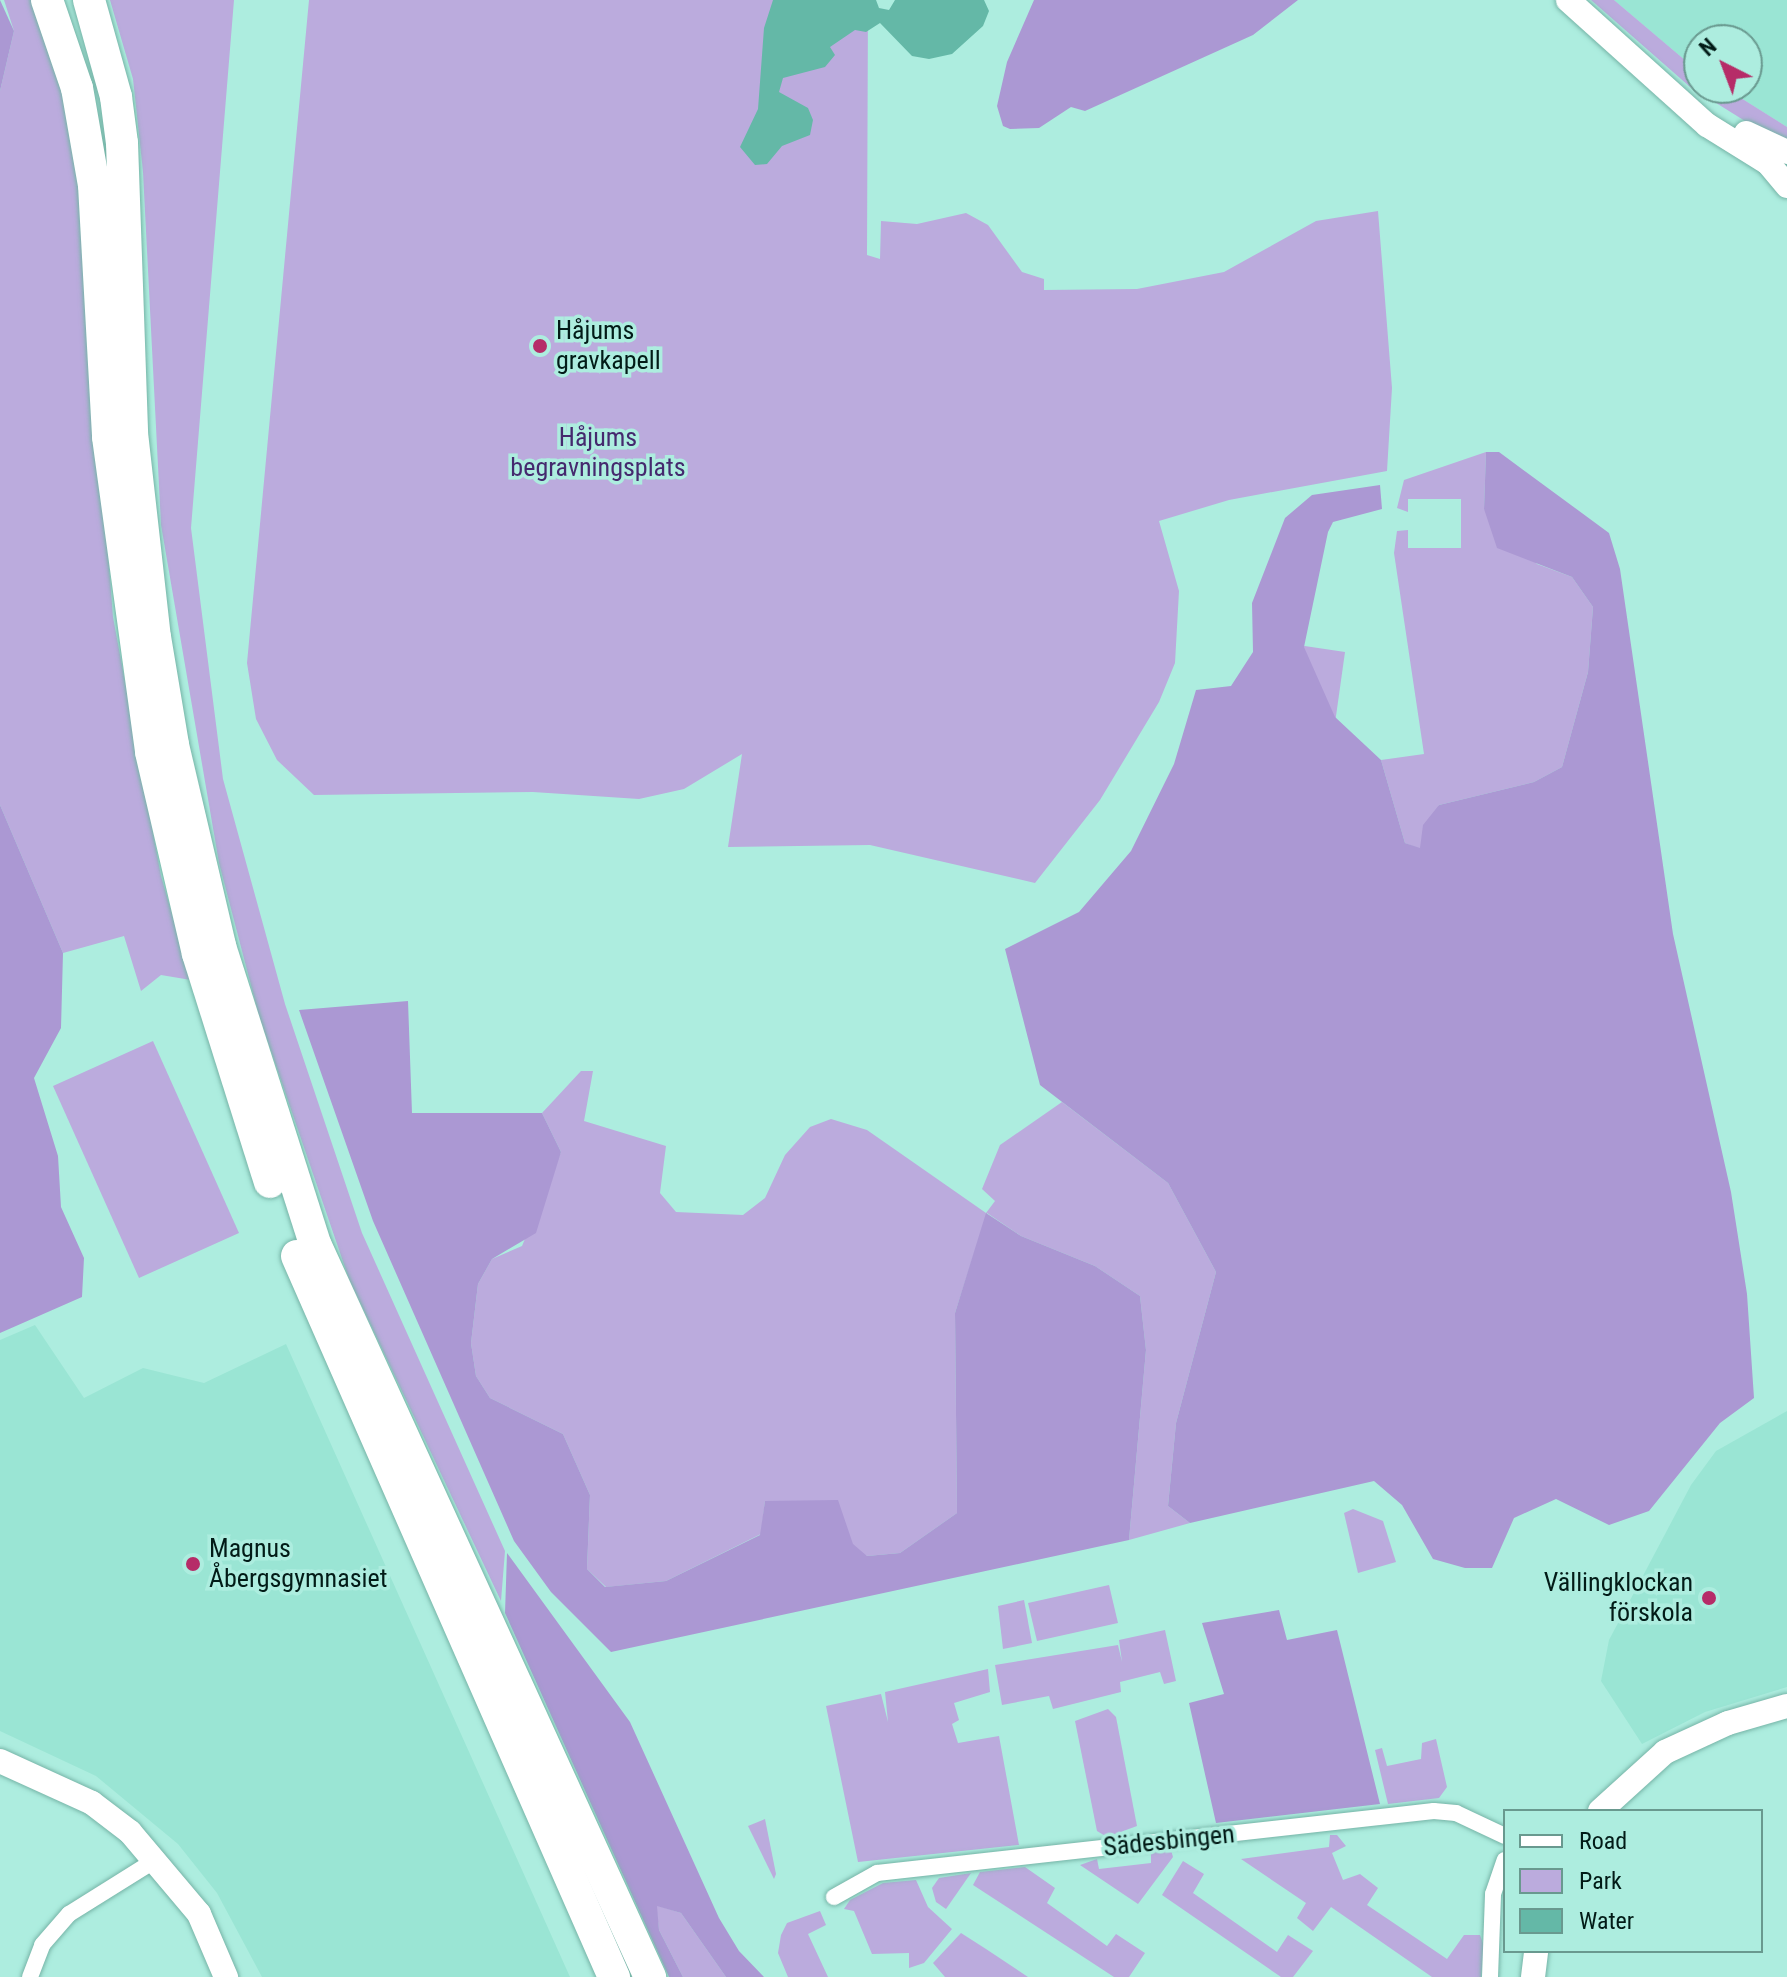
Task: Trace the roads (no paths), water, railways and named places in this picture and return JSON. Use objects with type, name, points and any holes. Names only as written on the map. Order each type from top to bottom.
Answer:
[{"type":"highway","points":[[47,0],[77,88],[94,185],[108,437],[133,644],[174,859],[217,1022],[263,1165],[334,1348],[614,1977]]},
{"type":"highway","points":[[89,0],[116,97],[122,143],[132,433],[155,637],[173,745],[220,946],[316,1246],[650,1977]]},
{"type":"street","points":[[1568,0],[1729,142],[1768,163],[1787,186]]},
{"type":"street","points":[[1680,99],[1787,152]]},
{"type":"street","points":[[1602,1809],[1665,1752],[1728,1723],[1787,1706]]},
{"type":"street","points":[[0,1761],[92,1803],[157,1859],[199,1914],[226,1977]]},
{"type":"street","name":"Sädesbingen","points":[[834,1897],[877,1873],[1434,1811],[1456,1813],[1503,1835]]},
{"type":"street","points":[[30,1977],[42,1945],[69,1914],[157,1859]]},
{"type":"street","points":[[1490,1977],[1493,1894],[1503,1866]]},
{"type":"street","points":[[1533,1977],[1536,1953]]},
{"type":"water","points":[[773,0],[876,0],[879,8],[889,10],[895,0],[984,0],[989,11],[983,26],[952,54],[929,59],[912,56],[880,23],[866,32],[855,30],[830,47],[835,55],[825,67],[783,78],[779,92],[808,108],[813,120],[810,135],[782,146],[767,164],[755,165],[740,147],[758,109],[764,28]]},
{"type":"place","name":"Håjums gravkapell","points":[[540,346]]},
{"type":"place","name":"Magnus Åbergsgymnasiet","points":[[193,1564]]},
{"type":"place","name":"Vällingklockan förskola","points":[[1709,1598]]},
{"type":"park label","name":"Håjums begravningsplats","points":[[598,453]]}]
